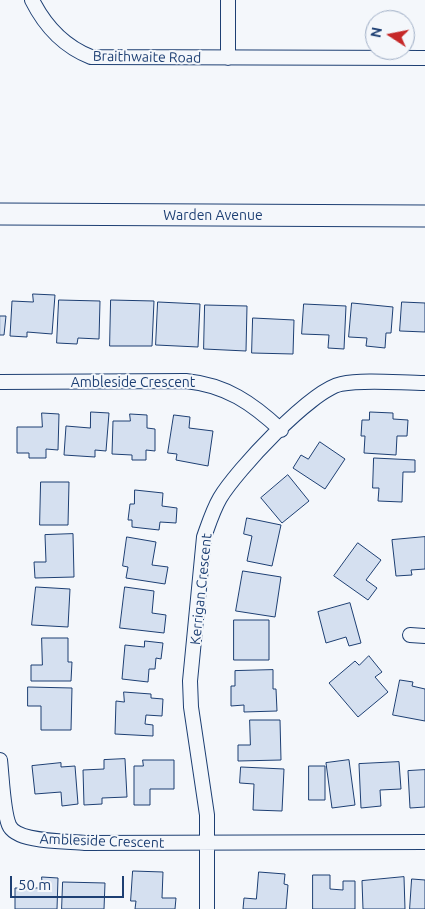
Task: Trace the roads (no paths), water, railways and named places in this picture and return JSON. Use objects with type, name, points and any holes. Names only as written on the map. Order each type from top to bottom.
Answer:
[{"type":"main road","name":"Warden Avenue","points":[[0,214],[425,216]]},
{"type":"street","name":"Braithwaite Road","points":[[32,0],[44,23],[75,51],[91,57],[425,58]]},
{"type":"street","points":[[228,0],[228,58]]},
{"type":"street","name":"Ambleside Crescent","points":[[0,382],[186,381],[207,383],[244,398],[281,430]]},
{"type":"street","name":"Kerrigan Crescent","points":[[207,909],[206,843],[208,815],[191,707],[190,681],[204,537],[211,515],[230,484],[302,406],[340,384],[425,383]]},
{"type":"street","points":[[410,635],[425,636]]},
{"type":"street","name":"Ambleside Crescent","points":[[0,760],[9,826],[19,835],[39,840],[85,843],[206,843]]},
{"type":"street","points":[[206,843],[425,842]]}]
